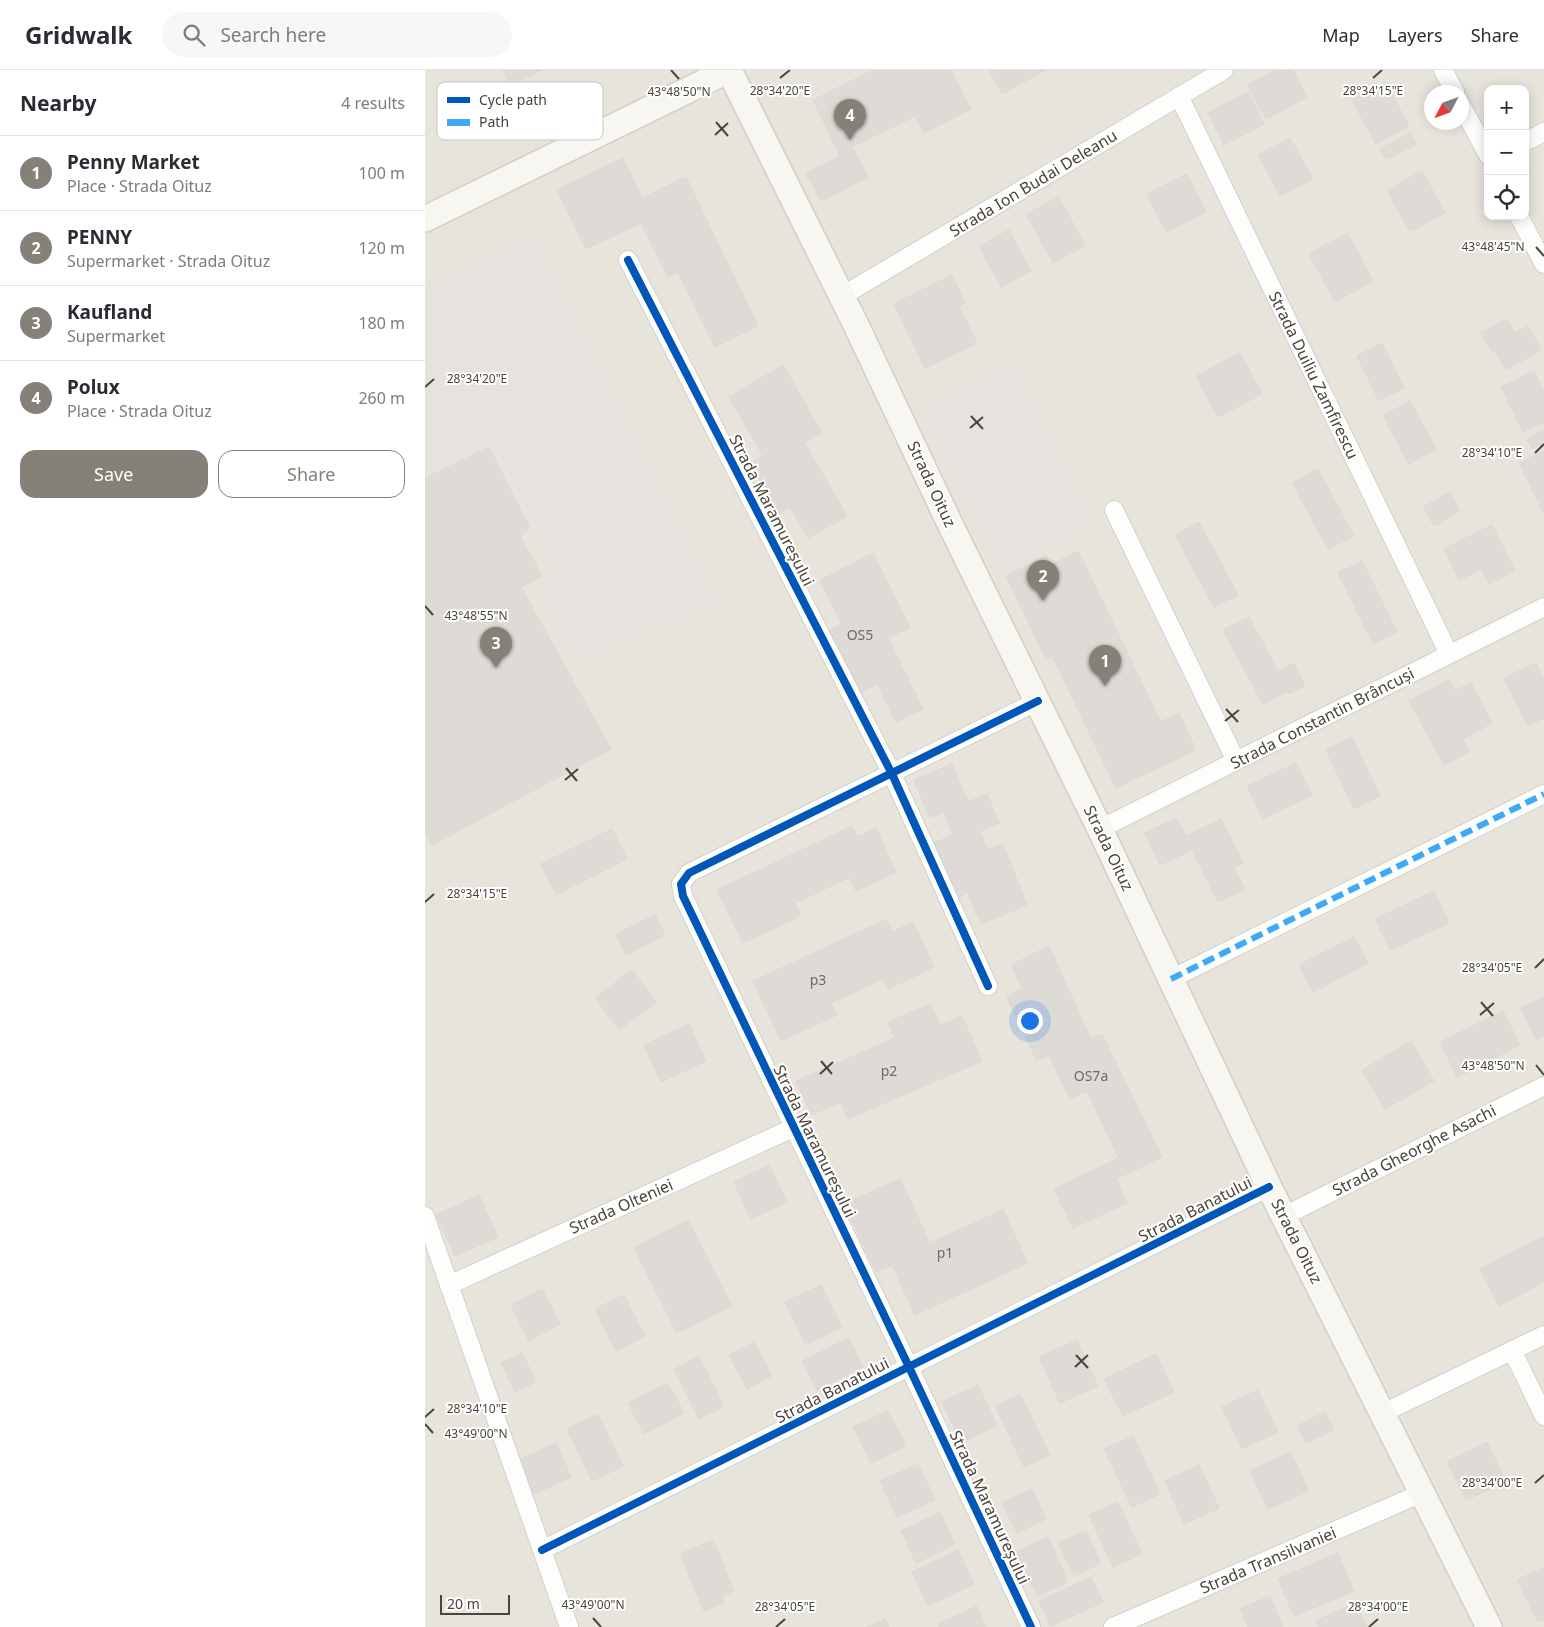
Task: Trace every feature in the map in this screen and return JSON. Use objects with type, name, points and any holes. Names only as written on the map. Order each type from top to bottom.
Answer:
[{"type":"main road","points":[[603,131],[729,70]]},
{"type":"main road","name":"Strada Oituz","points":[[729,70],[842,296],[1100,829],[1269,1187],[1489,1627]]},
{"type":"main road","points":[[426,216],[584,140]]},
{"type":"street","name":"Strada Ion Budai Deleanu","points":[[842,296],[1224,70]]},
{"type":"street","points":[[1443,70],[1451,85]]},
{"type":"street","name":"Strada Duiliu Zamfirescu","points":[[1179,96],[1449,654]]},
{"type":"street","points":[[1469,120],[1484,148]]},
{"type":"street","points":[[1529,140],[1544,132]]},
{"type":"street","points":[[1521,220],[1544,264]]},
{"type":"street","name":"Strada Maramureșului","points":[[628,260],[893,774],[987,986]]},
{"type":"street","points":[[1114,510],[1236,761]]},
{"type":"street","name":"Strada Constantin Brâncuși","points":[[1100,829],[1544,607]]},
{"type":"street","name":"Strada Maramureșului","points":[[1031,1627],[909,1366],[683,896],[681,884],[689,872],[1038,702]]},
{"type":"street","points":[[1171,979],[1544,794]]},
{"type":"street","name":"Strada Gheorghe Asachi","points":[[1284,1216],[1544,1086]]},
{"type":"street","name":"Strada Olteniei","points":[[449,1285],[793,1128]]},
{"type":"street","name":"Strada Banatului","points":[[542,1550],[1269,1187]]},
{"type":"street","points":[[425,1216],[569,1627]]},
{"type":"street","points":[[1383,1413],[1544,1334]]},
{"type":"street","points":[[1512,1350],[1544,1416]]},
{"type":"street","name":"Strada Transilvaniei","points":[[1113,1627],[1422,1493]]},
{"type":"shaded area","points":[[425,70],[1544,70],[1544,1627],[425,1627]]},
{"type":"shaded area","points":[[533,235],[720,600],[580,665],[538,586],[559,575],[491,443],[425,475],[425,286]]},
{"type":"shaded area","points":[[1011,362],[1094,527],[1006,571],[923,406]]},
{"type":"building","points":[[502,70],[542,70],[518,82],[508,82]]},
{"type":"building","points":[[873,70],[951,70],[971,109],[924,133],[915,116],[852,147],[868,177],[821,201],[806,173],[840,156],[813,100]]},
{"type":"building","points":[[989,70],[1046,70],[1002,94]]},
{"type":"building","points":[[1275,70],[1293,70],[1307,97],[1266,119],[1247,85]]},
{"type":"building","points":[[1385,82],[1409,126],[1376,144],[1352,100]]},
{"type":"building","points":[[1248,92],[1264,124],[1224,145],[1208,113]]},
{"type":"building","points":[[1411,133],[1416,144],[1386,160],[1380,149]]},
{"type":"building","points":[[1290,138],[1313,179],[1280,196],[1258,155]]},
{"type":"building","points":[[623,158],[642,198],[686,177],[758,326],[715,347],[678,272],[668,277],[641,223],[586,249],[557,190]]},
{"type":"building","points":[[1422,171],[1445,213],[1410,232],[1387,190]]},
{"type":"building","points":[[1187,174],[1206,212],[1166,232],[1147,194]]},
{"type":"building","points":[[1059,197],[1085,246],[1053,263],[1026,214]]},
{"type":"building","points":[[1009,230],[1031,271],[1001,287],[979,246]]},
{"type":"building","points":[[1348,233],[1373,281],[1335,302],[1309,254]]},
{"type":"building","points":[[952,275],[965,303],[959,306],[977,343],[925,368],[894,304]]},
{"type":"building","points":[[1507,319],[1515,333],[1528,326],[1541,350],[1506,370],[1496,351],[1492,353],[1481,333]]},
{"type":"building","points":[[1382,343],[1404,388],[1379,401],[1357,356]]},
{"type":"building","points":[[1240,353],[1262,394],[1218,417],[1196,376]]},
{"type":"building","points":[[783,365],[822,433],[805,443],[847,516],[808,538],[790,507],[779,514],[750,463],[763,456],[729,397]]},
{"type":"building","points":[[1534,371],[1544,391],[1544,422],[1523,432],[1501,387]]},
{"type":"building","points":[[1410,401],[1436,449],[1409,464],[1383,416]]},
{"type":"building","points":[[1544,430],[1544,442],[1532,449],[1527,439]]},
{"type":"building","points":[[489,447],[530,528],[520,536],[542,576],[521,587],[611,749],[432,845],[425,833],[425,478]]},
{"type":"building","points":[[1544,451],[1544,514],[1519,463]]},
{"type":"building","points":[[1318,469],[1354,536],[1328,549],[1292,483]]},
{"type":"building","points":[[1450,492],[1460,511],[1434,526],[1423,507]]},
{"type":"building","points":[[1199,522],[1238,595],[1214,607],[1175,535]]},
{"type":"building","points":[[1492,525],[1515,571],[1489,584],[1482,569],[1459,580],[1444,549]]},
{"type":"building","points":[[1078,551],[1161,722],[1179,713],[1196,750],[1116,788],[1052,656],[1046,659],[1006,576],[1046,556],[1051,565]]},
{"type":"building","points":[[873,553],[910,627],[888,638],[923,709],[896,722],[877,684],[857,694],[825,632],[842,624],[820,580]]},
{"type":"building","points":[[1362,561],[1397,632],[1373,644],[1338,573]]},
{"type":"building","points":[[1249,617],[1278,671],[1294,663],[1305,686],[1289,694],[1288,691],[1263,704],[1223,630]]},
{"type":"building","points":[[1536,663],[1544,679],[1544,718],[1528,726],[1504,678]]},
{"type":"building","points":[[1449,680],[1455,691],[1471,683],[1492,723],[1463,739],[1469,752],[1444,765],[1409,701]]},
{"type":"building","points":[[1352,737],[1380,796],[1354,809],[1326,750]]},
{"type":"building","points":[[1296,763],[1312,795],[1263,819],[1247,786]]},
{"type":"building","points":[[952,764],[968,802],[987,794],[999,823],[980,831],[987,850],[1003,844],[1027,905],[981,924],[968,893],[957,898],[934,843],[953,835],[944,812],[930,818],[914,780]]},
{"type":"building","points":[[1176,818],[1186,836],[1221,819],[1243,863],[1234,867],[1245,889],[1218,902],[1192,850],[1160,865],[1145,833]]},
{"type":"building","points":[[852,826],[857,837],[876,828],[896,872],[856,891],[850,877],[795,903],[801,916],[743,943],[717,890]]},
{"type":"building","points":[[612,829],[627,859],[556,895],[541,864]]},
{"type":"building","points":[[1434,891],[1449,923],[1390,950],[1375,919]]},
{"type":"building","points":[[655,915],[665,935],[626,955],[616,934]]},
{"type":"building","points":[[887,919],[892,932],[913,922],[934,967],[888,989],[883,979],[831,1003],[837,1015],[781,1041],[753,981]]},
{"type":"building","points":[[1354,937],[1368,963],[1313,992],[1299,965]]},
{"type":"building","points":[[1049,946],[1091,1039],[1102,1034],[1162,1157],[1116,1179],[1127,1203],[1073,1228],[1054,1189],[1119,1158],[1087,1091],[1070,1099],[1049,1055],[1037,1061],[1006,996],[1022,988],[1011,965]]},
{"type":"building","points":[[632,970],[656,1002],[619,1030],[595,998]]},
{"type":"building","points":[[1544,997],[1544,1036],[1536,1039],[1521,1008]]},
{"type":"building","points":[[931,1004],[941,1025],[962,1016],[982,1061],[848,1119],[841,1102],[811,1115],[796,1081],[895,1038],[888,1022]]},
{"type":"building","points":[[1503,1011],[1520,1045],[1457,1077],[1440,1042]]},
{"type":"building","points":[[689,1024],[706,1061],[661,1082],[644,1045]]},
{"type":"building","points":[[1411,1041],[1434,1081],[1385,1109],[1362,1070]]},
{"type":"building","points":[[769,1165],[787,1202],[751,1219],[734,1182]]},
{"type":"building","points":[[900,1179],[930,1243],[1003,1210],[1028,1263],[915,1315],[892,1265],[876,1272],[844,1204]]},
{"type":"building","points":[[479,1195],[498,1237],[455,1256],[436,1215]]},
{"type":"building","points":[[688,1220],[732,1306],[677,1333],[634,1248]]},
{"type":"building","points":[[1544,1236],[1544,1282],[1499,1306],[1480,1269]]},
{"type":"building","points":[[821,1285],[842,1327],[806,1345],[785,1302]]},
{"type":"building","points":[[542,1289],[560,1324],[529,1341],[511,1305]]},
{"type":"building","points":[[624,1295],[645,1336],[616,1351],[595,1309]]},
{"type":"building","points":[[849,1338],[863,1367],[817,1390],[802,1361]]},
{"type":"building","points":[[1077,1340],[1098,1386],[1060,1403],[1039,1357]]},
{"type":"building","points":[[754,1342],[772,1376],[747,1389],[729,1355]]},
{"type":"building","points":[[522,1353],[536,1382],[515,1392],[501,1363]]},
{"type":"building","points":[[1156,1354],[1174,1392],[1123,1416],[1104,1379]]},
{"type":"building","points":[[699,1356],[724,1406],[699,1419],[674,1369]]},
{"type":"building","points":[[668,1383],[684,1413],[644,1434],[628,1403]]},
{"type":"building","points":[[978,1385],[997,1425],[961,1443],[942,1402]]},
{"type":"building","points":[[1258,1390],[1278,1432],[1242,1449],[1222,1407]]},
{"type":"building","points":[[1020,1394],[1050,1455],[1024,1467],[995,1406]]},
{"type":"building","points":[[888,1411],[906,1446],[871,1463],[853,1427]]},
{"type":"building","points":[[1325,1412],[1334,1430],[1306,1443],[1297,1426]]},
{"type":"building","points":[[598,1414],[623,1466],[592,1481],[567,1429]]},
{"type":"building","points":[[1133,1436],[1160,1494],[1132,1507],[1104,1449]]},
{"type":"building","points":[[1487,1442],[1506,1482],[1466,1500],[1447,1462]]},
{"type":"building","points":[[556,1443],[571,1477],[534,1494],[519,1460]]},
{"type":"building","points":[[1291,1452],[1309,1491],[1268,1509],[1250,1471]]},
{"type":"building","points":[[918,1464],[935,1500],[897,1517],[880,1481]]},
{"type":"building","points":[[1199,1465],[1219,1508],[1184,1524],[1165,1481]]},
{"type":"building","points":[[1032,1489],[1046,1519],[1017,1533],[1002,1503]]},
{"type":"building","points":[[1118,1502],[1142,1554],[1113,1567],[1089,1515]]},
{"type":"building","points":[[940,1512],[955,1544],[916,1563],[901,1531]]},
{"type":"building","points":[[1086,1531],[1101,1563],[1074,1576],[1058,1543]]},
{"type":"building","points":[[1048,1537],[1068,1582],[1037,1596],[1016,1552]]},
{"type":"building","points":[[713,1540],[734,1591],[722,1596],[724,1603],[704,1611],[680,1554]]},
{"type":"building","points":[[958,1550],[974,1584],[928,1606],[912,1572]]},
{"type":"building","points":[[1338,1553],[1354,1591],[1294,1616],[1278,1579]]},
{"type":"building","points":[[1544,1567],[1544,1619],[1538,1622],[1517,1580]]},
{"type":"building","points":[[1091,1577],[1103,1602],[1051,1626],[1039,1601]]},
{"type":"building","points":[[1270,1596],[1283,1627],[1248,1627],[1240,1609]]},
{"type":"building","points":[[1356,1603],[1367,1627],[1318,1627],[1315,1621]]},
{"type":"building","points":[[977,1606],[986,1627],[939,1627],[938,1624]]},
{"type":"building","points":[[885,1619],[889,1627],[867,1627]]},
{"type":"marked path","points":[[1171,979],[1544,794]]},
{"type":"cycle path","points":[[628,260],[892,774],[988,986]]},
{"type":"cycle path","points":[[1031,1627],[909,1367],[683,896],[681,884],[689,873],[1038,701]]},
{"type":"cycle path","points":[[542,1550],[1269,1187]]},
{"type":"place","name":"Polux","points":[[850,140]]},
{"type":"place","name":"PENNY","points":[[1043,601]]},
{"type":"place","name":"Kaufland","points":[[496,668]]},
{"type":"place","name":"Penny Market","points":[[1105,686]]}]
